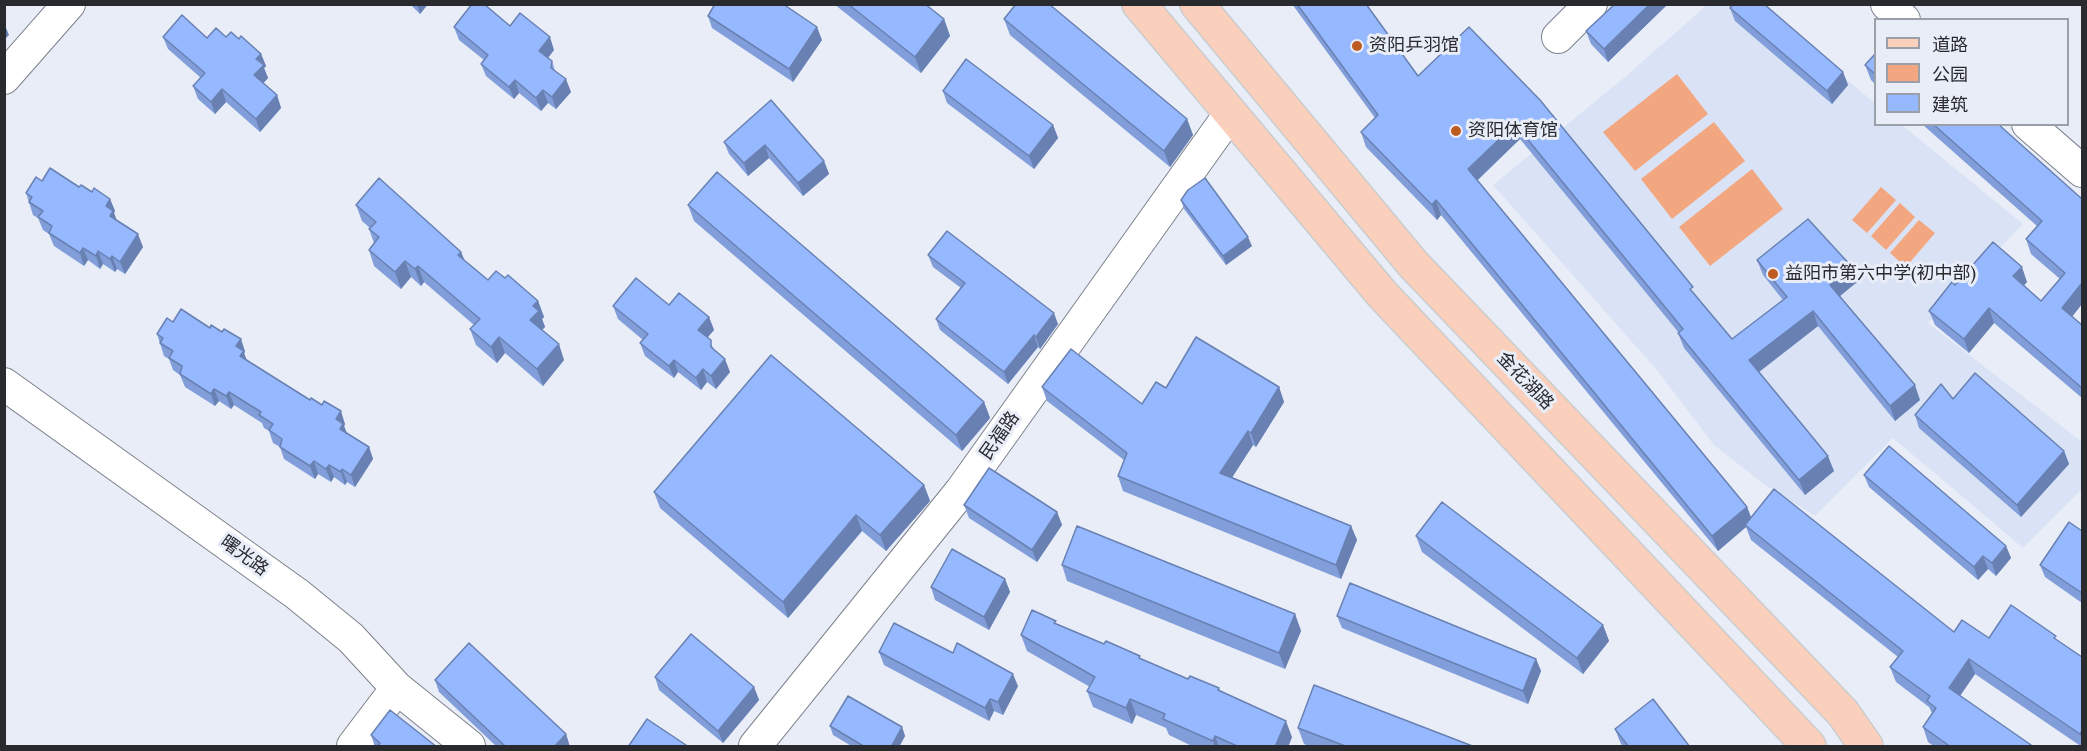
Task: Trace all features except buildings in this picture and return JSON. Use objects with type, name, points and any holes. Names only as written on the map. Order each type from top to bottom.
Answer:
[{"type":"main road","points":[[1139,4],[1382,294],[1809,747]]},
{"type":"main road","name":"金花湖路","points":[[1197,4],[1413,264],[1843,713],[1866,747]]},
{"type":"street","points":[[4,78],[69,4]]},
{"type":"street","points":[[1558,37],[1591,4]]},
{"type":"street","points":[[1887,4],[1902,18]]},
{"type":"street","name":"民福路","points":[[755,747],[962,491],[1230,114]]},
{"type":"street","points":[[2030,126],[2082,171]]},
{"type":"street","name":"曙光路","points":[[4,384],[297,594],[351,638],[397,688],[469,747]]},
{"type":"street","points":[[353,747],[397,688]]},
{"type":"shaded area","name":"益阳市第六中学(初中部)","points":[[1707,5],[1755,5],[1874,102],[1874,126],[1903,126],[2023,224],[1928,323],[2082,442],[2082,489],[2023,548],[1893,438],[1815,516],[1765,485],[1714,445],[1656,369],[1493,185],[1625,77]]},
{"type":"green space","points":[[1677,74],[1708,114],[1635,171],[1603,132]]},
{"type":"green space","points":[[1714,122],[1745,161],[1672,219],[1641,179]]},
{"type":"green space","points":[[1752,169],[1783,209],[1710,266],[1679,227]]},
{"type":"green space","points":[[1881,187],[1896,200],[1867,233],[1852,220]]},
{"type":"green space","points":[[1900,203],[1915,217],[1886,250],[1871,236]]},
{"type":"green space","points":[[1919,220],[1935,233],[1906,267],[1890,253]]},
{"type":"place","name":"资阳乒羽馆","points":[[1357,46]]},
{"type":"place","name":"资阳体育馆","points":[[1456,131]]},
{"type":"place","name":"益阳市第六中学(初中部)","points":[[1773,274]]}]
